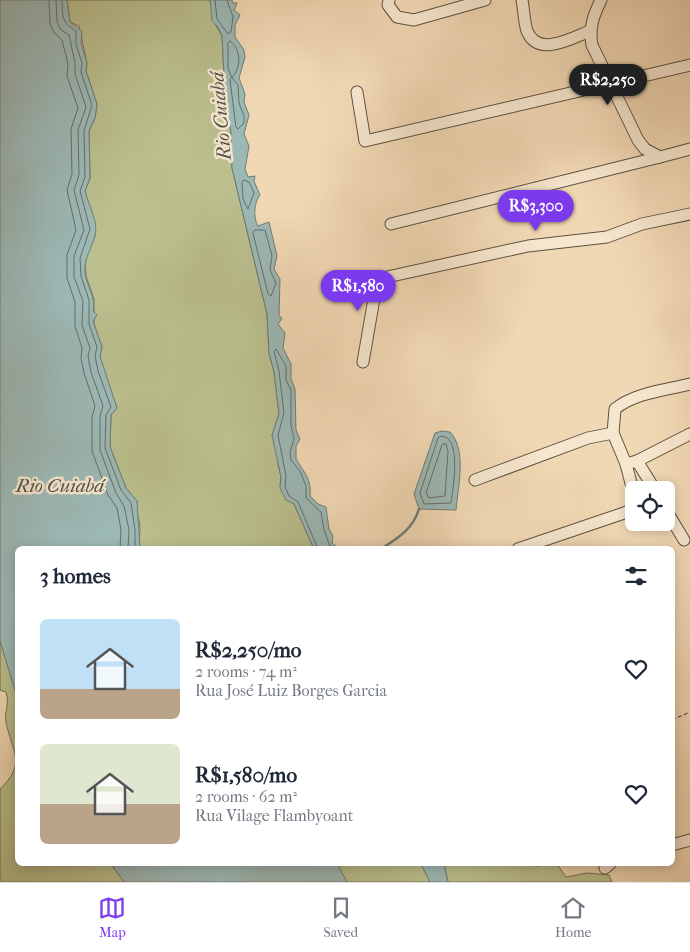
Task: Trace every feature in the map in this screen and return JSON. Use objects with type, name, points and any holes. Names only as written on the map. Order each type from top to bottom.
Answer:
[{"type":"street","points":[[389,0],[388,5],[397,18],[414,20],[485,0]]},
{"type":"street","points":[[522,0],[528,32],[537,43],[552,46],[590,31]]},
{"type":"street","points":[[600,0],[594,13],[590,31],[592,45],[638,140],[645,149],[660,156]]},
{"type":"street","points":[[357,92],[365,141],[690,66]]},
{"type":"street","points":[[391,224],[690,149]]},
{"type":"street","points":[[363,362],[375,293],[387,277],[528,246],[607,237],[642,224],[690,214]]},
{"type":"street","points":[[527,546],[627,512],[633,507],[633,493],[626,464],[613,433],[615,410],[622,403],[690,384]]},
{"type":"street","points":[[475,480],[588,438],[613,433]]},
{"type":"street","points":[[626,464],[643,458],[690,434]]},
{"type":"street","points":[[643,458],[652,481]]},
{"type":"street","points":[[675,525],[684,540]]},
{"type":"street","points":[[675,844],[690,840]]},
{"type":"path","points":[[675,719],[690,712]]},
{"type":"green space","points":[[67,0],[210,0],[215,24],[222,36],[225,96],[231,133],[232,168],[267,314],[269,353],[274,372],[279,414],[272,435],[279,460],[280,485],[287,500],[294,504],[313,546],[140,546],[140,525],[137,501],[126,488],[110,447],[111,415],[117,408],[102,369],[100,356],[102,347],[94,324],[94,299],[86,276],[85,259],[95,236],[95,228],[85,191],[90,178],[89,131],[95,118],[97,104],[86,71],[87,63],[79,26],[70,22]]},
{"type":"green space","points":[[0,641],[15,688],[15,757],[6,722],[6,692],[0,690]]},
{"type":"green space","points":[[15,765],[15,866],[112,866],[124,882],[0,882],[0,789],[13,772]]},
{"type":"green space","points":[[338,866],[422,866],[430,882],[347,882]]},
{"type":"green space","points":[[444,866],[558,866],[566,877],[587,873],[609,875],[612,882],[448,882]]},
{"type":"water","name":"Rio Cuiabá","points":[[0,0],[67,0],[70,22],[82,31],[81,43],[87,63],[86,71],[97,104],[95,118],[89,131],[90,178],[85,191],[96,225],[96,231],[87,258],[85,273],[92,296],[93,311],[97,315],[93,321],[102,347],[100,356],[117,408],[111,415],[110,447],[126,488],[137,501],[140,546],[15,546],[15,690],[0,641]]},
{"type":"water","name":"Rio Cuiabá","points":[[210,0],[232,0],[233,3],[237,3],[234,10],[240,15],[235,25],[235,37],[244,50],[245,57],[239,78],[245,94],[244,102],[249,115],[244,134],[249,146],[245,169],[248,177],[255,176],[254,181],[260,195],[255,206],[256,223],[258,226],[269,222],[277,256],[274,269],[280,279],[279,315],[282,319],[278,324],[285,333],[283,348],[291,364],[291,379],[295,389],[296,430],[300,439],[296,446],[296,459],[309,481],[310,496],[318,504],[326,507],[329,529],[333,536],[332,543],[336,546],[313,546],[294,504],[286,500],[280,488],[281,477],[272,435],[279,414],[274,372],[269,353],[267,314],[232,168],[231,133],[225,96],[222,36],[218,27],[212,21]]},
{"type":"water","points":[[442,431],[450,432],[455,440],[460,459],[456,510],[419,509],[414,494],[435,433]]},
{"type":"water","points":[[112,866],[338,866],[347,882],[124,882]]},
{"type":"water","points":[[422,866],[444,866],[448,882],[430,882]]},
{"type":"waterway","points":[[386,546],[409,528],[419,509]]}]
